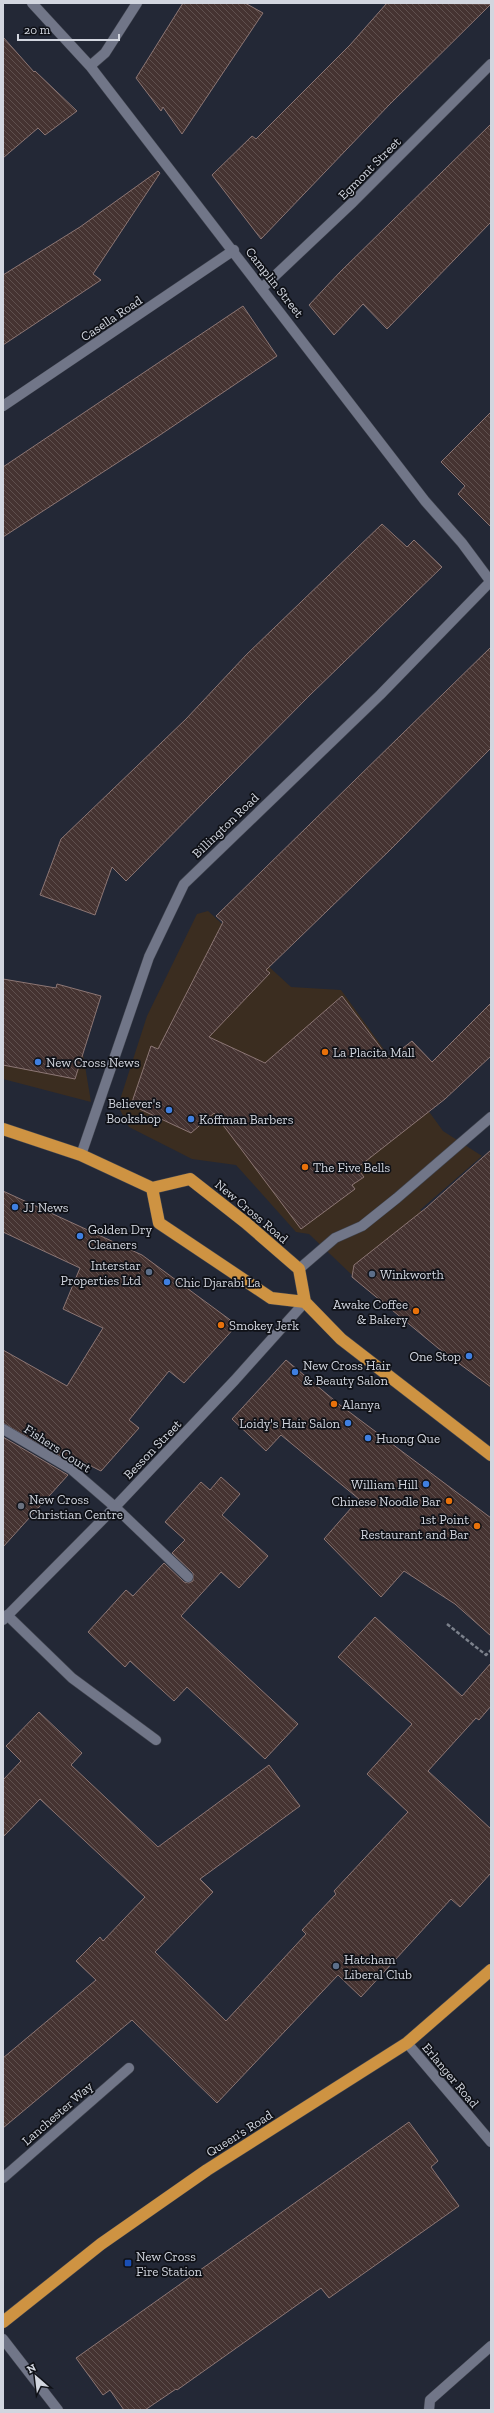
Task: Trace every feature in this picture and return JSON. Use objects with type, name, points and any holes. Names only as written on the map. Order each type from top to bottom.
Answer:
[{"type":"highway","points":[[3,1129],[81,1155],[152,1188],[159,1223],[271,1298],[305,1302]]},
{"type":"highway","name":"New Cross Road","points":[[152,1188],[190,1179],[230,1210],[299,1269]]},
{"type":"highway","points":[[299,1269],[305,1302],[341,1339],[491,1455]]},
{"type":"highway","name":"Queen's Road","points":[[3,2322],[101,2244],[195,2179],[407,2043],[491,1970]]},
{"type":"street","name":"Camplin Street","points":[[32,3],[90,66],[234,250],[425,501],[462,543],[491,581]]},
{"type":"street","points":[[90,66],[105,53],[137,3]]},
{"type":"street","name":"Egmont Street","points":[[262,288],[353,202],[491,64]]},
{"type":"street","name":"Casella Road","points":[[3,406],[234,250]]},
{"type":"street","name":"Billington Road","points":[[81,1155],[149,957],[184,884],[380,695],[491,581]]},
{"type":"street","points":[[299,1269],[335,1238],[362,1226],[491,1117]]},
{"type":"street","name":"Besson Street","points":[[5,1618],[115,1507],[235,1380],[305,1302]]},
{"type":"street","name":"Fishers Court","points":[[3,1428],[71,1469],[115,1507],[188,1576]]},
{"type":"street","points":[[5,1618],[72,1678],[156,1740]]},
{"type":"street","name":"Erlanger Road","points":[[407,2043],[491,2142]]},
{"type":"street","name":"Lanchester Way","points":[[3,2178],[129,2068]]},
{"type":"street","points":[[3,2338],[58,2410]]},
{"type":"street","points":[[429,2410],[430,2400],[491,2346]]},
{"type":"path","points":[[447,1624],[486,1656],[491,1650]]},
{"type":"shaded area","points":[[208,911],[291,987],[341,990],[443,1131],[482,1156],[420,1210],[491,1261],[491,1388],[372,1294],[309,1234],[296,1232],[236,1165],[192,1159],[129,1127],[118,1106],[147,1016],[197,914]]},
{"type":"shaded area","points":[[3,1038],[83,1054],[91,1102],[3,1079]]},
{"type":"building","points":[[183,3],[245,3],[263,13],[182,134],[163,107],[161,111],[136,78]]},
{"type":"building","points":[[387,3],[491,4],[389,105],[261,239],[212,175],[252,136],[256,139],[350,45]]},
{"type":"building","points":[[3,37],[34,72],[35,71],[77,111],[45,135],[38,128],[3,158]]},
{"type":"building","points":[[491,124],[491,222],[387,329],[363,304],[334,335],[309,305],[340,272]]},
{"type":"building","points":[[158,171],[160,173],[93,274],[101,280],[3,345],[3,275],[80,227]]},
{"type":"building","points":[[243,306],[277,356],[157,437],[3,537],[3,467]]},
{"type":"building","points":[[491,412],[491,527],[458,494],[465,486],[441,462]]},
{"type":"building","points":[[382,524],[407,547],[414,540],[442,567],[310,695],[126,881],[112,867],[95,915],[40,895],[61,839],[186,719],[247,654]]},
{"type":"building","points":[[491,647],[491,748],[390,850],[266,970],[270,973],[209,1037],[265,1063],[342,996],[389,1059],[412,1041],[432,1062],[491,1003],[491,1056],[445,1099],[357,1168],[364,1177],[352,1185],[355,1189],[301,1229],[214,1113],[191,1133],[131,1105],[151,1046],[158,1049],[223,922],[216,916]]},
{"type":"building","points":[[3,979],[56,988],[57,984],[101,996],[75,1079],[3,1065]]},
{"type":"building","points":[[491,1150],[491,1387],[438,1348],[352,1277],[354,1265],[426,1208]]},
{"type":"building","points":[[3,1191],[142,1255],[237,1325],[184,1383],[169,1371],[129,1420],[139,1428],[101,1471],[81,1461],[77,1466],[3,1423],[3,1350],[67,1386],[103,1328],[63,1309],[80,1268],[3,1232]]},
{"type":"building","points":[[286,1360],[340,1405],[491,1518],[491,1636],[455,1604],[404,1571],[381,1597],[324,1539],[359,1499],[281,1435],[266,1451],[232,1419]]},
{"type":"building","name":"New Cross Christian Centre","points":[[3,1437],[68,1475],[3,1547]]},
{"type":"building","points":[[221,1477],[240,1494],[222,1515],[268,1556],[239,1588],[221,1572],[181,1616],[298,1724],[265,1759],[187,1687],[174,1701],[130,1661],[125,1667],[88,1632],[126,1590],[133,1596],[164,1563],[184,1582],[189,1583],[193,1581],[193,1573],[172,1553],[185,1540],[165,1522],[201,1482],[210,1490]]},
{"type":"building","points":[[375,1617],[462,1696],[491,1663],[491,1706],[479,1720],[476,1718],[428,1771],[491,1829],[491,1873],[460,1907],[451,1899],[361,1997],[338,1975],[217,2103],[132,2020],[3,2128],[3,2058],[96,1980],[76,1961],[100,1937],[103,1941],[145,1897],[40,1799],[3,1837],[3,1780],[21,1761],[6,1746],[39,1712],[82,1753],[71,1765],[158,1847],[269,1765],[300,1806],[200,1879],[213,1892],[155,1952],[226,2021],[306,1934],[302,1930],[336,1894],[334,1891],[408,1812],[367,1774],[412,1724],[338,1657]]},
{"type":"building","points":[[409,2122],[438,2161],[431,2167],[459,2206],[329,2298],[321,2288],[177,2390],[176,2389],[145,2410],[124,2410],[110,2390],[103,2395],[76,2358]]},
{"type":"place","name":"La Placita Mall","points":[[325,1052]]},
{"type":"place","name":"New Cross News","points":[[38,1062]]},
{"type":"place","name":"Believer's Bookshop","points":[[169,1110]]},
{"type":"place","name":"Koffman Barbers","points":[[191,1119]]},
{"type":"place","name":"The Five Bells","points":[[305,1167]]},
{"type":"place","name":"JJ News","points":[[15,1207]]},
{"type":"place","name":"Golden Dry Cleaners","points":[[80,1236]]},
{"type":"place","name":"Interstar Properties Ltd","points":[[149,1272]]},
{"type":"place","name":"Winkworth","points":[[372,1274]]},
{"type":"place","name":"Chic Djarabi La","points":[[167,1282]]},
{"type":"place","name":"Awake Coffee & Bakery","points":[[416,1311]]},
{"type":"place","name":"Smokey Jerk","points":[[221,1325]]},
{"type":"place","name":"One Stop","points":[[469,1356]]},
{"type":"place","name":"New Cross Hair & Beauty Salon","points":[[295,1372]]},
{"type":"place","name":"Alanya","points":[[334,1404]]},
{"type":"place","name":"Loidy's Hair Salon","points":[[348,1423]]},
{"type":"place","name":"Huong Que","points":[[368,1438]]},
{"type":"place","name":"William Hill","points":[[426,1484]]},
{"type":"place","name":"Chinese Noodle Bar","points":[[449,1501]]},
{"type":"place","name":"New Cross Christian Centre","points":[[21,1506]]},
{"type":"place","name":"1st Point Restaurant and Bar","points":[[477,1526]]},
{"type":"place","name":"Hatcham Liberal Club","points":[[336,1966]]},
{"type":"place","name":"New Cross Fire Station","points":[[128,2263]]}]
